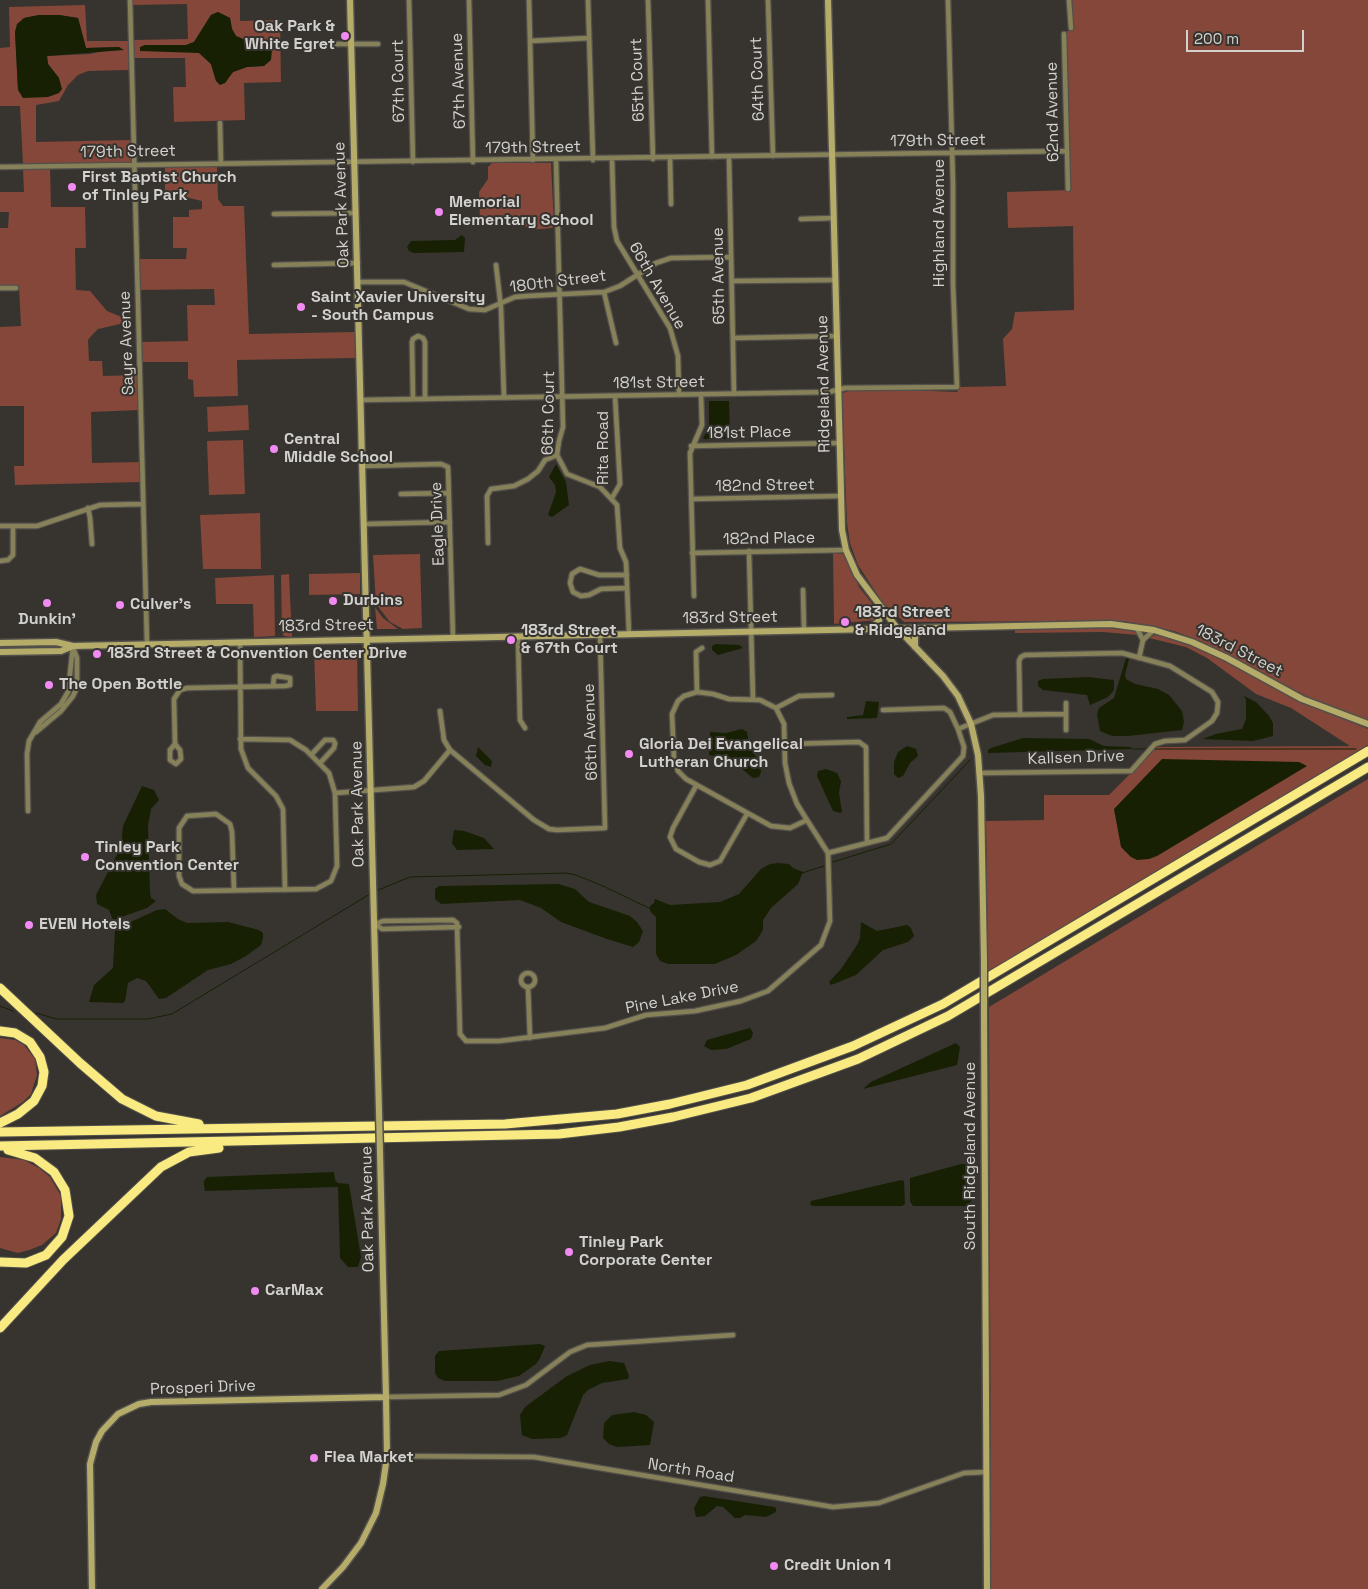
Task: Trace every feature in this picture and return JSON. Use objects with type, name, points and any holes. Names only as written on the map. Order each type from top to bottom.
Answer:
[{"type":"highway","points":[[0,1132],[437,1125],[558,1120],[626,1112],[747,1085],[853,1046],[943,1004],[1368,751]]},
{"type":"highway","points":[[0,1148],[559,1134],[619,1127],[673,1117],[751,1098],[827,1071],[904,1038],[970,1004],[1368,767]]},
{"type":"highway","points":[[0,988],[80,1063],[128,1103],[156,1116],[214,1128]]},
{"type":"highway","points":[[0,1031],[19,1034],[30,1042],[40,1057],[44,1072],[42,1086],[34,1101],[18,1114],[0,1123]]},
{"type":"highway","points":[[0,1328],[63,1260],[147,1180],[179,1156],[208,1148],[329,1144],[371,1138]]},
{"type":"highway","points":[[0,1148],[29,1155],[50,1168],[64,1186],[69,1210],[68,1221],[62,1237],[46,1255],[26,1263],[0,1262]]},
{"type":"street","name":"Sayre Avenue","points":[[130,0],[147,644]]},
{"type":"street","name":"Oak Park Avenue","points":[[322,1589],[344,1567],[361,1543],[371,1523],[383,1484],[387,1456],[368,639],[350,0]]},
{"type":"street","name":"67th Court","points":[[409,0],[413,162]]},
{"type":"street","name":"67th Avenue","points":[[469,0],[473,162]]},
{"type":"street","points":[[529,0],[533,160]]},
{"type":"street","points":[[588,0],[593,160]]},
{"type":"street","name":"65th Court","points":[[648,0],[653,159]]},
{"type":"street","points":[[708,0],[712,157]]},
{"type":"street","name":"64th Court","points":[[768,0],[773,156]]},
{"type":"street","name":"Ridgeland Avenue","points":[[828,0],[836,280],[839,496],[842,530],[846,550],[857,575],[897,628],[955,692],[971,724]]},
{"type":"street","name":"Highland Avenue","points":[[948,0],[953,284],[957,387]]},
{"type":"street","points":[[1069,0],[1070,28]]},
{"type":"street","name":"62nd Avenue","points":[[1064,34],[1068,189]]},
{"type":"street","points":[[530,41],[589,38]]},
{"type":"street","points":[[298,44],[378,44]]},
{"type":"street","points":[[220,124],[221,164]]},
{"type":"street","name":"179th Street","points":[[0,167],[135,164],[473,162],[1067,151]]},
{"type":"street","name":"65th Avenue","points":[[729,157],[734,394]]},
{"type":"street","points":[[670,158],[672,204]]},
{"type":"street","name":"66th Avenue","points":[[612,159],[614,231],[620,250],[670,328],[678,356],[679,395]]},
{"type":"street","name":"66th Court","points":[[556,160],[563,427],[558,441],[557,455],[567,474],[600,487],[612,498]]},
{"type":"street","points":[[274,214],[356,213]]},
{"type":"street","points":[[800,218],[834,218]]},
{"type":"street","name":"180th Street","points":[[358,282],[411,283],[469,309],[486,310],[520,297],[604,292],[671,258],[731,257]]},
{"type":"street","points":[[274,265],[358,263]]},
{"type":"street","points":[[496,265],[500,304],[504,398]]},
{"type":"street","points":[[732,282],[836,280]]},
{"type":"street","points":[[0,288],[16,288]]},
{"type":"street","points":[[604,292],[616,343]]},
{"type":"street","points":[[413,399],[412,342],[418,336],[423,338],[425,342],[425,399]]},
{"type":"street","points":[[733,338],[837,336]]},
{"type":"street","name":"181st Street","points":[[361,400],[829,392],[845,388],[957,387]]},
{"type":"street","points":[[694,596],[691,446],[702,425],[700,394]]},
{"type":"street","name":"Rita Road","points":[[612,498],[620,484],[615,396]]},
{"type":"street","name":"181st Place","points":[[691,446],[838,443]]},
{"type":"street","points":[[488,544],[487,496],[491,489],[514,486],[528,480],[538,471],[545,460],[557,455]]},
{"type":"street","name":"Eagle Drive","points":[[363,466],[444,464],[448,467],[453,637]]},
{"type":"street","points":[[401,494],[449,493]]},
{"type":"street","name":"182nd Street","points":[[692,500],[839,496]]},
{"type":"street","points":[[612,498],[619,512],[620,548],[626,562],[629,634]]},
{"type":"street","points":[[0,526],[44,524],[100,505],[144,504]]},
{"type":"street","points":[[88,508],[92,544]]},
{"type":"street","points":[[365,524],[450,522]]},
{"type":"street","points":[[0,561],[8,560],[13,554],[13,526]]},
{"type":"street","name":"182nd Place","points":[[692,553],[846,550]]},
{"type":"street","points":[[749,552],[752,698]]},
{"type":"street","points":[[627,575],[599,575],[580,569],[572,574],[570,583],[573,592],[581,596],[601,589],[627,588]]},
{"type":"street","points":[[803,590],[804,630]]},
{"type":"street","points":[[869,629],[879,621],[880,607]]},
{"type":"street","name":"183rd Street","points":[[0,643],[56,642],[73,646],[1090,623],[1136,626],[1201,646],[1302,699],[1368,724]]},
{"type":"street","points":[[1136,626],[1143,640]]},
{"type":"street","points":[[915,647],[915,636],[924,628]]},
{"type":"street","points":[[1020,715],[1021,657],[1122,653],[1139,658],[1143,640],[1154,630]]},
{"type":"street","name":"66th Avenue","points":[[450,750],[540,825],[557,830],[605,828],[600,634]]},
{"type":"street","points":[[518,636],[520,720],[525,728]]},
{"type":"street","points":[[240,642],[239,687],[242,754],[248,768],[276,796],[283,809],[286,890]]},
{"type":"street","points":[[35,732],[61,711],[74,696],[77,687],[76,658],[73,646]]},
{"type":"street","points":[[28,812],[27,754],[29,741],[40,722],[60,704],[68,692],[73,646]]},
{"type":"street","name":"183rd Street","points":[[0,652],[61,651],[73,646]]},
{"type":"street","points":[[697,692],[696,652],[702,648]]},
{"type":"street","name":"Kallsen Drive","points":[[979,773],[1131,771],[1152,747],[1159,742],[1185,740],[1215,718],[1218,702],[1212,692],[1170,666],[1139,658]]},
{"type":"street","points":[[175,744],[173,702],[178,692],[187,688],[273,686]]},
{"type":"street","points":[[807,820],[790,828],[776,828],[747,814],[686,779],[675,765],[672,717],[674,707],[681,698],[697,692],[729,699],[752,698],[767,702],[776,708],[784,721],[789,783],[797,804],[828,853],[887,838],[963,756],[964,747],[958,729],[950,712],[944,708],[883,710]]},
{"type":"street","points":[[776,708],[799,696],[832,695]]},
{"type":"street","points":[[1066,703],[1066,730]]},
{"type":"street","points":[[335,792],[414,787],[424,781],[450,750],[444,740],[440,711]]},
{"type":"street","points":[[958,729],[993,715],[1066,714]]},
{"type":"street","name":"South Ridgeland Avenue","points":[[971,724],[979,773],[984,891],[987,1589]]},
{"type":"street","points":[[234,890],[232,829],[226,819],[216,814],[190,814],[182,821],[178,831],[180,879],[182,884],[193,891],[320,888],[331,881],[336,871],[335,792],[332,779],[320,763],[311,755],[300,746],[286,739],[240,739]]},
{"type":"street","points":[[311,755],[325,740],[333,740],[334,748],[320,763]]},
{"type":"street","points":[[785,744],[859,742],[866,747],[867,843]]},
{"type":"street","points":[[696,786],[673,828],[670,838],[676,849],[699,862],[710,865],[720,861],[747,814]]},
{"type":"street","name":"Pine Lake Drive","points":[[375,924],[383,921],[454,920],[459,927],[460,1034],[463,1040],[499,1041],[605,1028],[646,1014],[695,1011],[742,1001],[768,991],[812,954],[826,936],[830,921],[828,853]]},
{"type":"street","points":[[528,987],[530,1038]]},
{"type":"street","points":[[386,1397],[498,1395],[526,1385],[570,1352],[587,1345],[733,1335]]},
{"type":"street","name":"Prosperi Drive","points":[[92,1589],[90,1464],[96,1442],[102,1431],[118,1414],[139,1404],[151,1402],[386,1397]]},
{"type":"street","name":"North Road","points":[[387,1456],[534,1457],[833,1507],[879,1503],[964,1473],[986,1472]]},
{"type":"shaded area","points":[[132,0],[240,0],[240,21],[280,20],[281,82],[244,83],[245,120],[174,122],[173,87],[186,87],[185,58],[133,58],[133,40],[188,39],[187,4],[132,5]],"holes":[[[218,12],[230,18],[232,29],[236,36],[243,39],[257,39],[264,66],[247,67],[233,72],[225,83],[216,81],[211,64],[199,53],[145,45],[186,45],[194,42],[211,15]]]},
{"type":"shaded area","points":[[1071,0],[1368,0],[1368,721],[1308,697],[1200,641],[1174,631],[1124,621],[904,622],[882,602],[858,565],[850,543],[847,523],[842,393],[850,391],[907,390],[957,392],[960,387],[1006,386],[1003,339],[1012,329],[1015,312],[1074,310],[1073,226],[1008,228],[1007,192],[1070,190],[1065,32],[1071,30]]},
{"type":"shaded area","points":[[85,5],[87,41],[129,41],[129,70],[88,71],[78,75],[68,85],[59,101],[36,105],[36,142],[132,140],[132,163],[23,164],[20,106],[0,106],[0,48],[10,47],[9,7]],"holes":[[[39,15],[59,15],[78,18],[86,48],[119,47],[90,54],[47,56],[48,64],[59,78],[18,90],[15,32],[24,18]]]},
{"type":"shaded area","points":[[218,12],[230,18],[232,29],[236,36],[243,39],[268,40],[272,49],[271,60],[264,66],[247,67],[233,72],[225,83],[220,85],[216,81],[211,64],[199,53],[140,51],[140,47],[145,45],[186,45],[194,42],[211,15]]},
{"type":"shaded area","points":[[39,15],[59,15],[78,18],[86,48],[119,47],[124,50],[47,56],[48,64],[59,78],[62,89],[59,93],[48,97],[23,98],[18,90],[15,32],[17,24],[24,18]]},
{"type":"shaded area","points":[[492,163],[551,163],[554,225],[552,228],[529,230],[522,222],[480,222],[479,192],[488,179],[488,167]]},
{"type":"shaded area","points":[[217,166],[218,199],[223,206],[244,206],[249,334],[355,332],[355,358],[237,360],[238,396],[194,397],[193,380],[188,379],[188,362],[143,362],[142,342],[188,341],[187,305],[215,305],[214,289],[140,290],[140,259],[186,259],[187,248],[173,248],[173,217],[189,217],[189,210],[202,209],[202,201],[165,192],[165,167]]},
{"type":"shaded area","points":[[50,168],[51,207],[85,207],[86,248],[75,248],[76,290],[90,291],[107,311],[124,318],[120,324],[98,329],[92,335],[88,340],[89,361],[102,361],[103,376],[138,375],[139,410],[91,412],[92,463],[140,462],[140,482],[15,485],[14,466],[24,466],[24,406],[0,406],[0,327],[21,326],[19,286],[0,286],[0,228],[8,228],[9,212],[0,212],[0,192],[24,192],[23,169]]},
{"type":"shaded area","points":[[462,235],[465,238],[464,252],[414,253],[409,251],[407,247],[411,241],[455,240]]},
{"type":"shaded area","points":[[709,401],[729,401],[730,439],[703,439],[709,426]]},
{"type":"shaded area","points":[[248,405],[249,430],[208,432],[207,407]]},
{"type":"shaded area","points":[[243,440],[245,494],[209,495],[207,441]]},
{"type":"shaded area","points":[[556,464],[566,482],[569,505],[552,517],[548,515],[556,492],[555,485],[549,477]]},
{"type":"shaded area","points":[[260,513],[261,569],[203,569],[200,515]]},
{"type":"shaded area","points":[[833,553],[844,554],[859,587],[878,611],[877,620],[834,624]]},
{"type":"shaded area","points":[[420,554],[422,628],[403,629],[390,622],[376,604],[373,555]]},
{"type":"shaded area","points":[[360,573],[360,594],[309,595],[309,574]]},
{"type":"shaded area","points":[[289,574],[292,637],[284,636],[282,633],[281,575]]},
{"type":"shaded area","points":[[274,575],[275,636],[254,637],[253,604],[216,604],[215,578]]},
{"type":"shaded area","points":[[375,607],[383,618],[398,629],[377,629]]},
{"type":"shaded area","points":[[1102,626],[1135,629],[1138,635],[1103,632],[1015,633],[1015,627]]},
{"type":"shaded area","points":[[1157,634],[1191,644],[1306,704],[1368,729],[1368,745],[988,972],[986,821],[1044,820],[1044,795],[1109,795],[1157,747],[1350,746],[1291,708],[1256,694],[1207,658],[1186,647],[1149,638]]},
{"type":"shaded area","points":[[716,644],[739,645],[743,648],[718,655],[712,650],[712,646]]},
{"type":"shaded area","points":[[357,649],[358,711],[316,711],[314,650]]},
{"type":"shaded area","points":[[1126,658],[1129,659],[1125,675],[1126,679],[1135,684],[1158,689],[1169,695],[1182,711],[1184,722],[1182,730],[1128,736],[1112,736],[1100,731],[1097,714],[1099,708],[1114,698]]},
{"type":"shaded area","points":[[1088,677],[1114,680],[1114,690],[1108,697],[1090,705],[1087,695],[1043,690],[1038,686],[1038,681],[1043,679]]},
{"type":"shaded area","points":[[1244,696],[1256,702],[1269,716],[1273,723],[1273,736],[1253,741],[1202,739],[1242,729],[1246,719],[1246,700]]},
{"type":"shaded area","points":[[866,701],[879,702],[877,718],[847,719],[847,717],[863,715]]},
{"type":"shaded area","points":[[742,729],[747,732],[750,748],[760,762],[761,772],[759,777],[753,778],[731,760],[709,755],[710,732],[726,733]]},
{"type":"shaded area","points":[[1023,738],[1089,739],[1104,746],[1130,747],[1133,749],[988,753],[988,750],[991,748]]},
{"type":"shaded area","points":[[907,746],[916,749],[918,756],[910,763],[903,776],[898,778],[894,774],[894,762],[898,752]]},
{"type":"shaded area","points":[[478,747],[492,761],[491,767],[485,765],[476,756]]},
{"type":"shaded area","points":[[1162,759],[1299,762],[1307,766],[1157,856],[1137,860],[1121,847],[1114,809]]},
{"type":"shaded area","points":[[826,769],[837,773],[841,781],[839,793],[842,812],[840,813],[833,811],[817,776],[818,771]]},
{"type":"shaded area","points":[[1368,779],[1368,1589],[991,1589],[989,1007]]},
{"type":"shaded area","points":[[142,786],[154,790],[159,800],[151,809],[148,825],[150,892],[151,898],[156,901],[147,908],[113,920],[109,910],[97,904],[96,895],[121,847],[123,826]]},
{"type":"shaded area","points":[[454,830],[464,831],[484,838],[494,849],[457,850],[452,843]]},
{"type":"shaded area","points":[[770,864],[789,864],[803,872],[798,884],[771,908],[763,920],[763,930],[756,941],[736,955],[715,964],[668,964],[660,961],[656,954],[656,917],[650,911],[650,906],[654,903],[655,899],[670,905],[720,902],[739,894],[761,869]]},
{"type":"shaded area","points":[[558,884],[575,889],[589,902],[630,916],[643,931],[639,942],[633,947],[607,939],[561,922],[541,908],[520,900],[441,904],[435,899],[435,889],[439,886]]},
{"type":"shaded area","points":[[165,909],[187,923],[228,922],[259,930],[263,933],[261,945],[231,964],[208,970],[166,998],[159,999],[146,981],[137,978],[128,983],[123,1003],[89,1002],[94,985],[113,968],[115,929],[157,910]]},
{"type":"shaded area","points":[[861,922],[877,931],[907,925],[911,928],[914,936],[908,942],[883,950],[856,975],[831,985],[829,982],[841,969],[857,945],[860,938]]},
{"type":"shaded area","points":[[750,1028],[753,1033],[751,1039],[726,1049],[711,1050],[704,1046],[707,1040]]},
{"type":"shaded area","points":[[0,1038],[15,1040],[24,1045],[35,1059],[37,1075],[31,1094],[23,1102],[0,1116]]},
{"type":"shaded area","points":[[956,1043],[960,1047],[957,1065],[863,1089],[871,1082]]},
{"type":"shaded area","points":[[0,1157],[24,1160],[39,1168],[50,1177],[61,1196],[61,1219],[56,1233],[42,1245],[18,1253],[0,1248]]},
{"type":"shaded area","points":[[967,1164],[969,1167],[971,1201],[969,1206],[913,1206],[910,1201],[910,1178]]},
{"type":"shaded area","points":[[334,1172],[335,1180],[338,1183],[349,1184],[361,1257],[358,1267],[348,1267],[340,1258],[338,1187],[205,1191],[204,1186],[204,1181],[207,1177]]},
{"type":"shaded area","points":[[901,1180],[904,1181],[905,1204],[902,1206],[812,1206],[810,1204],[811,1201]]},
{"type":"shaded area","points":[[540,1344],[545,1346],[540,1358],[536,1364],[519,1376],[497,1381],[445,1381],[438,1378],[435,1373],[435,1356],[439,1351]]},
{"type":"shaded area","points":[[609,1361],[624,1363],[629,1376],[628,1379],[602,1383],[588,1390],[583,1395],[567,1435],[561,1438],[532,1439],[522,1435],[520,1415],[525,1407],[567,1376],[590,1365]]},
{"type":"shaded area","points":[[634,1412],[646,1415],[654,1422],[650,1445],[617,1447],[609,1444],[603,1438],[604,1423],[612,1415]]},
{"type":"shaded area","points":[[704,1496],[774,1507],[776,1512],[766,1517],[745,1515],[735,1518],[723,1507],[717,1506],[705,1516],[696,1517],[694,1508],[700,1497]]},
{"type":"waterway","points":[[1133,749],[1149,749]]},
{"type":"waterway","points":[[1153,749],[1356,749]]},
{"type":"waterway","points":[[833,862],[891,844],[970,760]]},
{"type":"waterway","points":[[802,873],[824,866]]},
{"type":"waterway","points":[[376,891],[410,877],[566,873],[603,886],[651,909]]},
{"type":"waterway","points":[[36,1013],[56,1019],[148,1019],[172,1014],[370,894]]},
{"type":"waterway","points":[[0,1006],[13,1011]]},
{"type":"place","name":"Oak Park & White Egret","points":[[345,36]]},
{"type":"place","name":"First Baptist Church of Tinley Park","points":[[72,187]]},
{"type":"place","name":"Memorial Elementary School","points":[[439,212]]},
{"type":"place","name":"Saint Xavier University - South Campus","points":[[301,307]]},
{"type":"place","name":"Central Middle School","points":[[274,449]]},
{"type":"place","name":"Durbins","points":[[333,601]]},
{"type":"place","name":"Dunkin'","points":[[47,603]]},
{"type":"place","name":"Culver's","points":[[120,605]]},
{"type":"place","name":"183rd Street & Ridgeland","points":[[845,622]]},
{"type":"place","name":"183rd Street & 67th Court","points":[[511,640]]},
{"type":"place","name":"183rd Street & Convention Center Drive","points":[[97,654]]},
{"type":"place","name":"The Open Bottle","points":[[49,685]]},
{"type":"place","name":"Gloria Dei Evangelical Lutheran Church","points":[[629,754]]},
{"type":"place","name":"Tinley Park Convention Center","points":[[85,857]]},
{"type":"place","name":"EVEN Hotels","points":[[29,925]]},
{"type":"place","name":"Tinley Park Corporate Center","points":[[569,1252]]},
{"type":"place","name":"CarMax","points":[[255,1291]]},
{"type":"place","name":"Flea Market","points":[[314,1458]]},
{"type":"place","name":"Credit Union 1","points":[[774,1566]]}]
